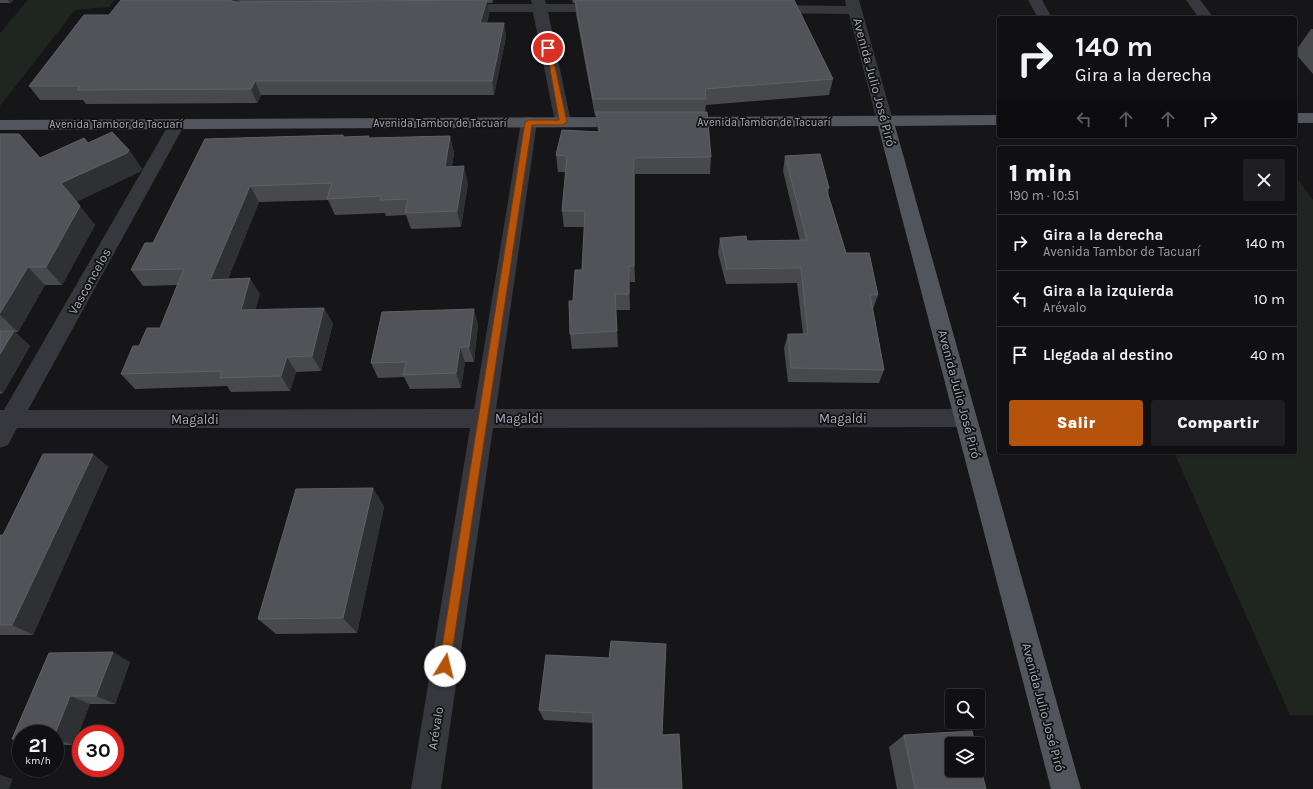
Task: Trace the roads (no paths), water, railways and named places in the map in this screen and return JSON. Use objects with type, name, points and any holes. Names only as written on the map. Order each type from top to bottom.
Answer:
[{"type":"main road","points":[[1297,118],[1313,118]]},
{"type":"main road","name":"Avenida Tambor de Tacuarí","points":[[664,122],[997,120]]},
{"type":"main road","name":"Avenida Julio José Piró","points":[[886,121],[1066,789]]},
{"type":"main road","name":"Avenida Tambor de Tacuarí","points":[[0,124],[641,122]]},
{"type":"street","points":[[1035,0],[1044,16]]},
{"type":"street","points":[[1193,0],[1205,16]]},
{"type":"street","points":[[446,9],[539,4],[619,8]]},
{"type":"street","points":[[539,4],[563,122]]},
{"type":"street","points":[[753,9],[854,5]]},
{"type":"street","name":"Avenida Julio José Piró","points":[[854,5],[886,121]]},
{"type":"street","name":"Arévalo","points":[[426,789],[482,418],[529,122]]},
{"type":"street","name":"Vasconcelos","points":[[0,438],[5,419],[177,124]]},
{"type":"street","name":"Magaldi","points":[[5,419],[966,418]]}]
